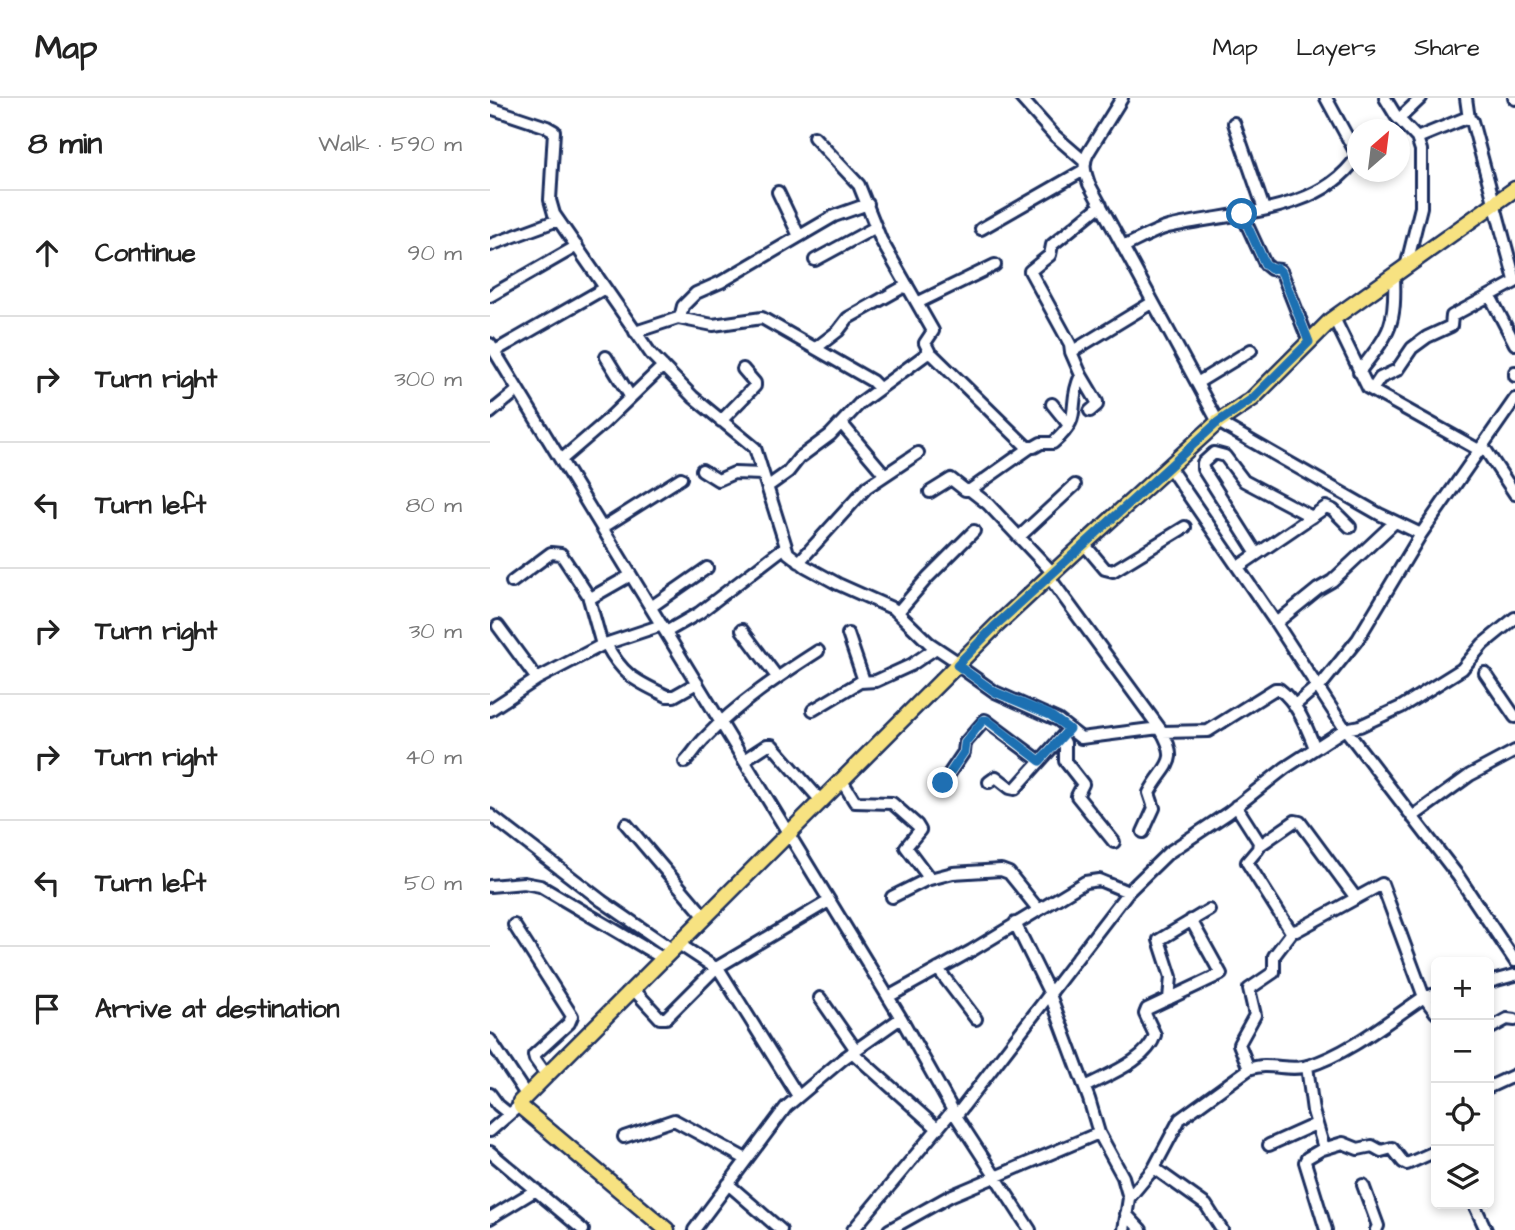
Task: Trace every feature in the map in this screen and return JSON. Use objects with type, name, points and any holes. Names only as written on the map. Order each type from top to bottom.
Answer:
[{"type":"main road","points":[[667,1230],[519,1105],[958,664],[1084,544],[1218,422],[1252,399],[1334,318],[1515,189]]},
{"type":"street","points":[[1021,98],[1084,165],[1101,205],[1218,422],[1421,534]]},
{"type":"street","points":[[981,229],[1084,165],[1122,98]]},
{"type":"street","points":[[1326,98],[1347,137]]},
{"type":"street","points":[[1385,98],[1399,119],[1421,98]]},
{"type":"street","points":[[1371,390],[1380,378],[1397,370],[1412,348],[1427,337],[1451,326],[1450,317],[1515,281],[1513,263],[1475,129],[1469,119],[1466,98]]},
{"type":"street","points":[[490,108],[554,131],[550,200],[558,220],[635,332],[663,366],[693,397],[754,448],[785,547],[799,562],[838,584],[886,604],[936,648],[995,692],[1050,715],[1065,733],[1085,739],[1161,730],[1208,732],[1275,689],[1282,691],[1294,706],[1306,725],[1315,748]]},
{"type":"street","points":[[1410,135],[1469,119]]},
{"type":"street","points":[[1234,123],[1264,209]]},
{"type":"street","points":[[1359,372],[1390,330],[1400,271],[1421,207],[1421,150],[1410,130]]},
{"type":"street","points":[[814,137],[848,172],[865,195],[876,227],[933,333],[925,343],[930,353],[1031,447]]},
{"type":"street","points":[[1123,247],[1167,227],[1242,214],[1308,196],[1331,185],[1347,170]]},
{"type":"street","points":[[778,192],[799,236]]},
{"type":"street","points":[[680,318],[682,306],[693,295],[722,282],[834,216],[868,204]]},
{"type":"street","points":[[1090,411],[1097,405],[1097,401],[1081,375],[1070,344],[1031,271],[1050,255],[1052,245],[1101,205]]},
{"type":"street","points":[[1242,214],[1265,264],[1282,273],[1309,342]]},
{"type":"street","points":[[490,245],[558,220]]},
{"type":"street","points":[[815,260],[876,227]]},
{"type":"street","points":[[490,296],[577,246]]},
{"type":"street","points":[[917,303],[995,265]]},
{"type":"street","points":[[816,348],[838,331],[848,318],[907,285]]},
{"type":"street","points":[[605,288],[492,347],[901,1018],[955,1113],[1030,1230]]},
{"type":"street","points":[[1490,296],[1515,344]]},
{"type":"street","points":[[1071,352],[1153,302]]},
{"type":"street","points":[[635,332],[680,318],[713,325],[762,318],[872,381],[879,388]]},
{"type":"street","points":[[1334,318],[1365,384],[1371,390],[1481,448],[1515,494]]},
{"type":"street","points":[[1197,383],[1251,350]]},
{"type":"street","points":[[767,487],[842,424],[853,410],[879,388],[930,353]]},
{"type":"street","points":[[606,357],[630,396]]},
{"type":"street","points":[[561,460],[663,366]]},
{"type":"street","points":[[721,421],[755,386],[743,369]]},
{"type":"street","points":[[970,490],[1031,447],[1041,443],[1053,443],[1068,430],[1075,411],[1074,390],[1081,375]]},
{"type":"street","points":[[490,413],[518,390]]},
{"type":"street","points":[[1052,404],[1069,425]]},
{"type":"street","points":[[1294,706],[1317,688],[1358,639],[1421,534],[1514,404]]},
{"type":"street","points":[[842,424],[885,475]]},
{"type":"street","points":[[799,562],[863,492],[918,453]]},
{"type":"street","points":[[1257,554],[1202,465],[1214,453],[1225,456],[1244,481],[1312,517]]},
{"type":"street","points":[[1169,467],[1345,729],[1510,944],[1515,961]]},
{"type":"street","points":[[702,470],[718,480],[739,472],[763,474]]},
{"type":"street","points":[[602,528],[681,478]]},
{"type":"street","points":[[930,492],[951,479],[988,504],[1051,575],[1161,730],[1172,755],[1149,793],[1154,808],[1143,832]]},
{"type":"street","points":[[1019,537],[1075,485]]},
{"type":"street","points":[[1238,568],[1326,508],[1330,508],[1350,527]]},
{"type":"street","points":[[1276,623],[1332,581],[1395,522]]},
{"type":"street","points":[[1084,544],[1105,569],[1113,571],[1185,527]]},
{"type":"street","points":[[898,612],[974,531]]},
{"type":"street","points":[[491,706],[604,645],[664,628],[699,613],[785,547]]},
{"type":"street","points":[[512,582],[551,553],[558,552],[589,599],[604,645],[628,675],[667,696],[674,696],[697,683]]},
{"type":"street","points":[[651,607],[707,569]]},
{"type":"street","points":[[589,599],[631,575]]},
{"type":"street","points":[[856,1229],[937,1128],[955,1113],[1128,892],[1168,853],[1285,768],[1345,729],[1360,726],[1401,707],[1462,669],[1483,644],[1515,618]]},
{"type":"street","points":[[498,625],[537,679]]},
{"type":"street","points":[[742,630],[777,677]]},
{"type":"street","points":[[848,634],[864,681]]},
{"type":"street","points":[[813,710],[864,681],[876,681],[911,665],[936,648]]},
{"type":"street","points":[[685,762],[721,722],[777,677],[818,651]]},
{"type":"street","points":[[1485,673],[1515,717]]},
{"type":"street","points":[[943,783],[964,752],[965,743],[985,720],[1040,761]]},
{"type":"street","points":[[989,782],[996,777],[1015,789],[1065,733]]},
{"type":"street","points":[[1065,733],[1065,761],[1083,784],[1077,796],[1114,842]]},
{"type":"street","points":[[744,760],[767,745],[772,745],[822,802]]},
{"type":"street","points":[[1412,817],[1470,775],[1515,751]]},
{"type":"street","points":[[842,781],[855,802],[892,803],[917,825],[920,830],[906,847],[930,879]]},
{"type":"street","points":[[1236,806],[1259,846]]},
{"type":"street","points":[[490,815],[672,951]]},
{"type":"street","points":[[1293,931],[1247,862],[1259,846],[1295,821],[1300,822],[1356,898]]},
{"type":"street","points":[[626,824],[706,918]]},
{"type":"street","points":[[892,897],[930,879],[956,872],[1006,871],[1038,909]]},
{"type":"street","points":[[888,997],[1085,881],[1099,880],[1128,892]]},
{"type":"street","points":[[490,886],[524,883],[540,886],[672,951],[716,968],[798,1096]]},
{"type":"street","points":[[1249,1069],[1239,1044],[1255,1015],[1249,989],[1274,972],[1273,956],[1293,931],[1380,884],[1424,998],[1431,1007]]},
{"type":"street","points":[[634,990],[664,1019],[716,968],[829,901]]},
{"type":"street","points":[[1169,999],[1171,977],[1159,940],[1209,909]]},
{"type":"street","points":[[1084,1087],[1144,1052],[1155,1035],[1146,1011],[1221,974],[1191,920]]},
{"type":"street","points":[[1015,923],[1049,992],[1099,1133],[1123,1177],[1129,1198],[1124,1230]]},
{"type":"street","points":[[514,925],[572,1016],[569,1023],[534,1055],[547,1076]]},
{"type":"street","points":[[938,969],[976,1019]]},
{"type":"street","points":[[1494,981],[1515,975]]},
{"type":"street","points":[[1129,1198],[1154,1168],[1185,1114],[1249,1069],[1257,1066],[1307,1066],[1345,1049],[1424,998],[1431,996]]},
{"type":"street","points":[[820,998],[854,1051],[937,1128]]},
{"type":"street","points":[[694,1230],[771,1125],[798,1096],[901,1018]]},
{"type":"street","points":[[1494,1026],[1507,1019],[1515,1020]]},
{"type":"street","points":[[490,1040],[519,1105]]},
{"type":"street","points":[[1307,1066],[1316,1124],[1323,1149]]},
{"type":"street","points":[[1494,1085],[1515,1075]]},
{"type":"street","points":[[490,1094],[498,1105],[519,1105]]},
{"type":"street","points":[[490,1131],[519,1105]]},
{"type":"street","points":[[624,1137],[674,1120],[746,1159]]},
{"type":"street","points":[[1269,1145],[1316,1124]]},
{"type":"street","points":[[889,1230],[950,1196],[998,1178],[1099,1133]]},
{"type":"street","points":[[1326,1230],[1305,1162],[1307,1158],[1323,1149],[1343,1143],[1357,1149],[1372,1146],[1381,1151],[1392,1148],[1407,1164],[1431,1153]]},
{"type":"street","points":[[490,1152],[583,1230]]},
{"type":"street","points":[[1154,1168],[1206,1205],[1222,1230]]},
{"type":"street","points":[[728,1184],[781,1230]]},
{"type":"street","points":[[1363,1185],[1378,1226],[1376,1230]]},
{"type":"street","points":[[490,1218],[536,1190]]},
{"type":"street","points":[[1476,1209],[1486,1230]]},
{"type":"street","points":[[1126,1214],[1141,1230]]},
{"type":"route","points":[[943,783],[964,752],[965,743],[983,720],[987,720],[1040,761],[1069,729],[1050,715],[1000,695],[957,665],[996,625],[1218,422],[1252,399],[1309,342],[1282,273],[1265,264],[1242,214]]}]
